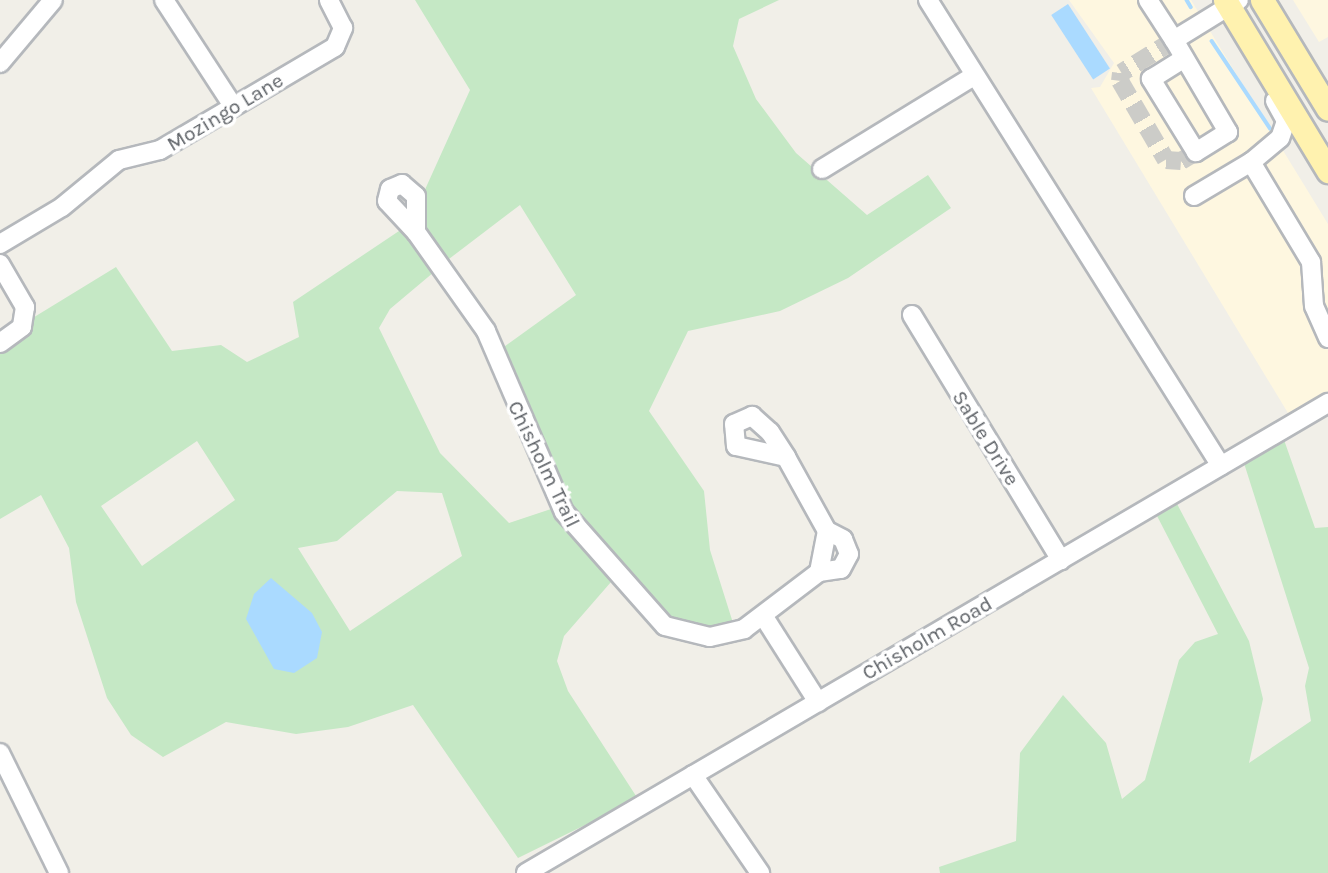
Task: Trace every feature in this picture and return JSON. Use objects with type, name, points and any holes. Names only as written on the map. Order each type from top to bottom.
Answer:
[{"type":"main road","points":[[1262,0],[1328,109]]},
{"type":"main road","points":[[1232,2],[1326,165]]},
{"type":"street","points":[[0,63],[53,0]]},
{"type":"street","points":[[164,0],[233,106]]},
{"type":"street","name":"Mozingo Lane","points":[[0,244],[62,207],[119,160],[160,150],[335,47],[343,29],[329,0]]},
{"type":"street","points":[[928,0],[1221,466]]},
{"type":"street","points":[[1147,0],[1174,40],[1228,132],[1196,152],[1151,79],[1184,58]]},
{"type":"street","points":[[1174,40],[1232,2]]},
{"type":"street","points":[[822,169],[974,75]]},
{"type":"street","points":[[1194,196],[1251,162],[1280,138],[1286,121],[1275,102],[1277,84]]},
{"type":"street","points":[[1251,162],[1311,262],[1314,306],[1328,338]]},
{"type":"street","name":"Chisholm Trail","points":[[416,232],[486,331],[524,429],[564,512],[589,548],[648,610],[680,632],[726,635],[764,617],[819,572],[827,531],[786,457]]},
{"type":"street","points":[[0,264],[24,318],[0,342]]},
{"type":"street","name":"Sable Drive","points":[[912,315],[1061,560]]},
{"type":"street","name":"Chisholm Road","points":[[526,873],[1328,403]]},
{"type":"street","points":[[764,617],[818,702]]},
{"type":"street","points":[[0,753],[59,873]]},
{"type":"street","points":[[693,775],[760,873]]},
{"type":"shaded area","points":[[1069,0],[1191,0],[1328,224],[1328,396],[1291,418],[1091,88],[1100,87],[1114,63]]},
{"type":"shaded area","points":[[1293,0],[1328,0],[1328,37],[1319,42]]},
{"type":"green space","points":[[415,0],[779,0],[739,19],[733,46],[756,99],[796,153],[867,215],[928,175],[951,208],[848,278],[780,311],[688,331],[649,411],[704,491],[710,550],[733,623],[711,630],[670,620],[570,508],[501,349],[576,295],[520,205],[445,262],[423,229],[423,194],[470,90]]},
{"type":"green space","points":[[402,229],[434,272],[390,309],[379,328],[440,453],[509,523],[554,508],[611,582],[564,636],[557,661],[568,691],[638,799],[518,858],[413,705],[348,727],[296,734],[226,722],[163,757],[131,735],[107,698],[76,602],[69,548],[41,495],[0,519],[0,350],[31,319],[116,267],[172,351],[221,345],[247,362],[299,337],[293,302]],"holes":[[[197,441],[235,500],[142,566],[101,506]],[[397,491],[442,493],[462,556],[350,631],[298,548],[337,541]]]},
{"type":"green space","points":[[1283,437],[1315,528],[1328,527],[1328,873],[940,873],[939,867],[1016,841],[1020,753],[1063,695],[1106,743],[1122,799],[1145,780],[1179,660],[1195,642],[1218,634],[1155,512],[1175,500],[1249,641],[1263,699],[1249,763],[1311,721],[1305,686],[1309,668],[1243,460]]},
{"type":"water","points":[[1068,4],[1110,69],[1093,79],[1051,15]]},
{"type":"water","points":[[271,578],[312,613],[322,632],[317,658],[294,673],[274,669],[246,619],[254,594]]},
{"type":"waterway","points":[[1187,0],[1191,7]]},
{"type":"waterway","points":[[1212,41],[1270,128]]},
{"type":"tunnel","points":[[1174,40],[1121,73],[1120,81],[1166,160],[1181,161],[1196,152]]}]
